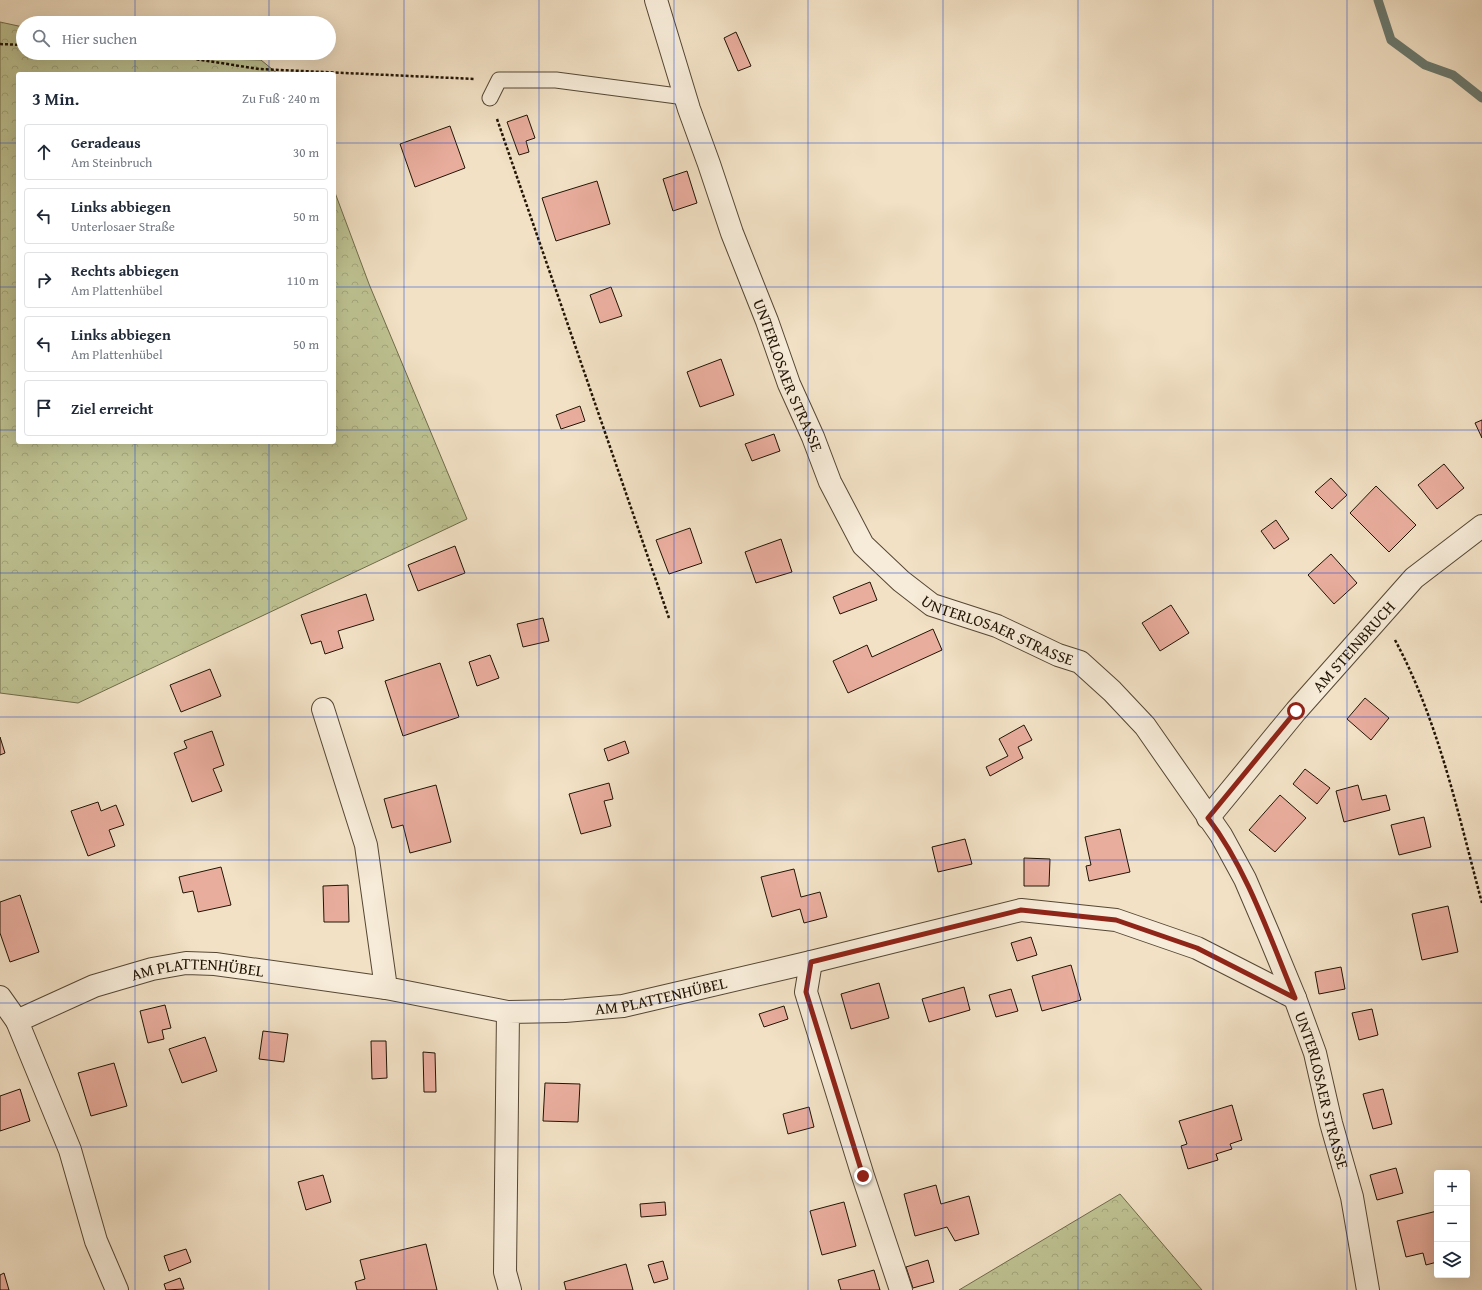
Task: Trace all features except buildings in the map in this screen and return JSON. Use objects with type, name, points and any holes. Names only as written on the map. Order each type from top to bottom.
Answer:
[{"type":"street","name":"UNTERLOSAER STRASSE","points":[[656,0],[685,97],[732,233],[767,321],[789,384],[813,437],[830,482],[862,545],[901,581],[932,605],[997,626],[1058,655],[1080,662],[1112,691],[1145,726],[1221,836],[1245,879],[1295,998],[1315,1053],[1331,1123],[1352,1197],[1368,1290]]},
{"type":"street","name":"AM STEINBRUCH","points":[[1208,818],[1296,711],[1414,578],[1482,526]]},
{"type":"street","points":[[323,710],[366,845],[386,988]]},
{"type":"street","name":"AM PLATTENHÜBEL","points":[[17,1021],[94,986],[152,969],[186,963],[215,964],[386,988],[508,1012],[565,1011],[623,1006],[811,962],[1021,910],[1116,920],[1197,948],[1295,998]]},
{"type":"street","points":[[811,962],[806,992],[863,1176],[901,1290]]},
{"type":"street","points":[[0,997],[17,1021],[70,1150],[96,1241],[117,1290]]},
{"type":"street","points":[[508,1012],[505,1272],[510,1290]]},
{"type":"lane","points":[[490,98],[499,80],[556,80],[685,97]]},
{"type":"path","points":[[0,44],[16,45]]},
{"type":"path","points":[[205,60],[259,68],[499,80]]},
{"type":"path","points":[[490,98],[669,618]]},
{"type":"path","points":[[1382,614],[1407,663],[1438,742],[1482,903]]},
{"type":"green space","points":[[0,22],[16,25],[16,60],[261,60],[276,72],[16,72],[16,444],[336,444],[336,195],[369,284],[467,519],[78,703],[0,693]]},
{"type":"green space","points":[[1120,1194],[1202,1290],[959,1290]]},
{"type":"waterway","points":[[1378,0],[1391,40],[1425,65],[1453,75],[1482,98]]},
{"type":"route","points":[[863,1176],[806,992],[811,962],[1021,910],[1116,920],[1197,948],[1295,998],[1245,879],[1221,836],[1208,818],[1296,711]]}]
